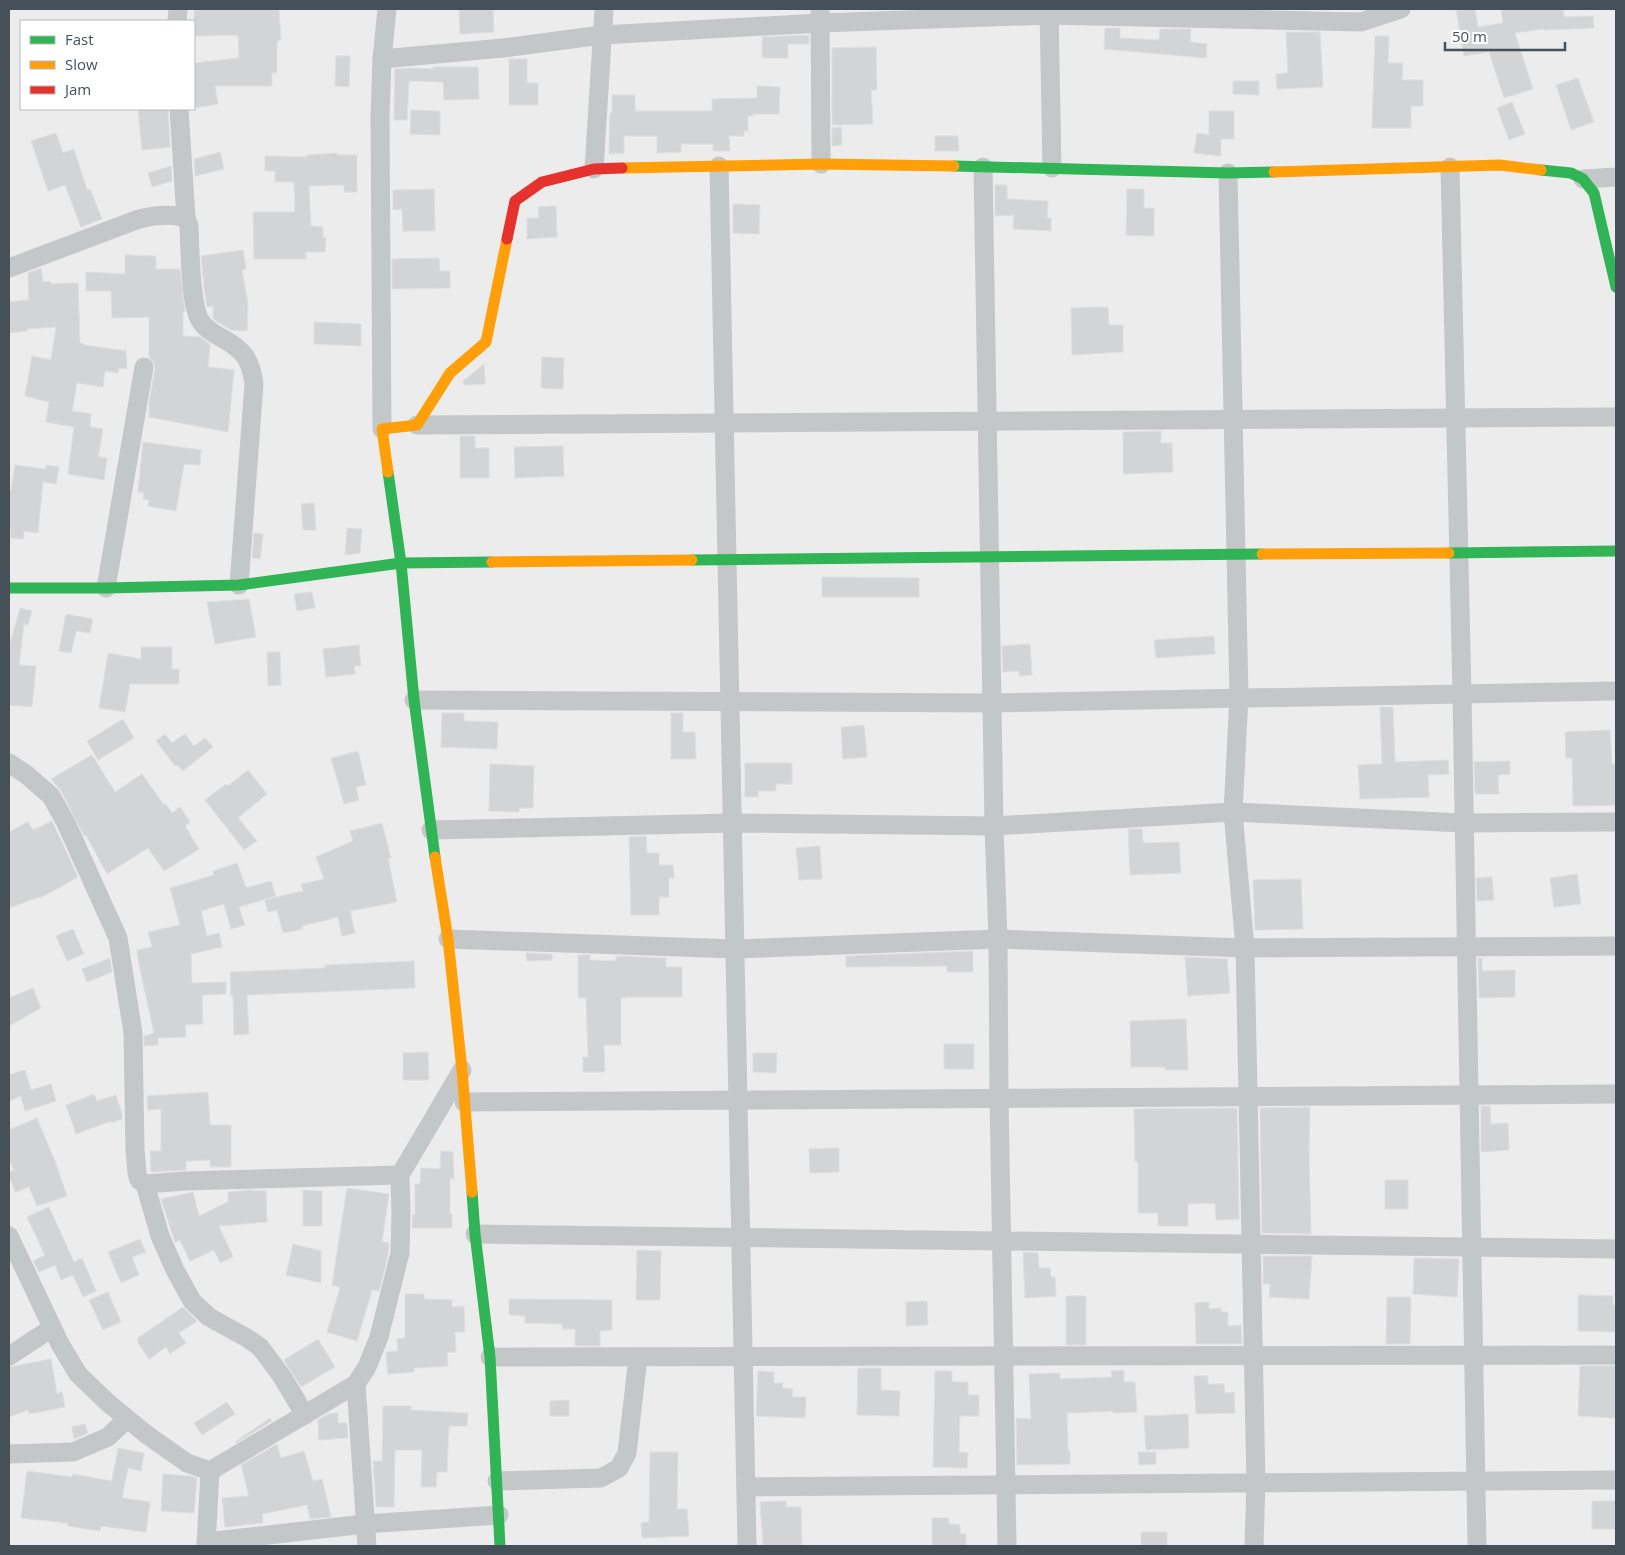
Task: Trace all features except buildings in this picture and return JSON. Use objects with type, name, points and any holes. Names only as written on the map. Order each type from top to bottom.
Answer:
[{"type":"street","points":[[387,9],[382,59],[380,117],[382,429],[400,563],[414,700],[448,939],[462,1070],[475,1234],[490,1357],[500,1546]]},
{"type":"street","points":[[594,169],[604,9]]},
{"type":"street","points":[[382,59],[503,48],[602,35],[820,16],[1049,12],[1271,15],[1361,22],[1401,9]]},
{"type":"street","points":[[1049,12],[1052,168]]},
{"type":"street","points":[[820,16],[821,164]]},
{"type":"street","points":[[179,110],[194,307],[200,321],[212,332],[230,342],[243,353],[252,367],[254,384],[239,584]]},
{"type":"street","points":[[417,425],[450,373],[486,342],[515,201],[542,182],[594,169],[821,164],[1228,173],[1500,165],[1571,173],[1584,179],[1594,192],[1616,286]]},
{"type":"street","points":[[719,166],[747,1546]]},
{"type":"street","points":[[983,167],[994,826],[998,939],[1007,1546]]},
{"type":"street","points":[[1450,167],[1462,694],[1476,1546]]},
{"type":"street","points":[[1228,173],[1239,697],[1233,812],[1245,948],[1256,1483],[1254,1546]]},
{"type":"street","points":[[1584,179],[1616,177]]},
{"type":"street","points":[[9,268],[139,219],[160,214],[186,218]]},
{"type":"street","points":[[106,588],[144,367]]},
{"type":"street","points":[[382,429],[417,425],[1616,416]]},
{"type":"street","points":[[9,588],[106,588],[239,584],[400,563],[1616,552]]},
{"type":"street","points":[[414,700],[992,703],[1616,691]]},
{"type":"street","points":[[9,763],[52,796],[118,938],[133,1033],[136,1173],[139,1180],[145,1184],[186,1181],[400,1175]]},
{"type":"street","points":[[431,830],[732,823],[994,826],[1233,812],[1463,823],[1616,822]]},
{"type":"street","points":[[448,939],[735,949],[998,939],[1245,948],[1616,946]]},
{"type":"street","points":[[9,1236],[60,1344],[78,1374],[127,1419],[187,1463],[210,1471],[356,1384],[367,1366],[379,1337],[400,1253],[400,1175],[462,1070]]},
{"type":"street","points":[[464,1102],[1616,1094]]},
{"type":"street","points":[[145,1184],[160,1236],[175,1270],[192,1301],[209,1317],[260,1347],[281,1374],[305,1415]]},
{"type":"street","points":[[475,1234],[1616,1249]]},
{"type":"street","points":[[9,1356],[52,1328]]},
{"type":"street","points":[[490,1357],[1616,1354]]},
{"type":"street","points":[[497,1481],[601,1478],[619,1468],[627,1453],[638,1356]]},
{"type":"street","points":[[356,1384],[367,1546]]},
{"type":"street","points":[[9,1454],[73,1452],[108,1437],[127,1419]]},
{"type":"street","points":[[210,1471],[206,1544],[365,1524],[499,1515]]},
{"type":"street","points":[[746,1487],[1616,1480]]},
{"type":"traffic: fast","points":[[954,166],[1228,173],[1274,172]]},
{"type":"traffic: fast","points":[[1541,170],[1571,173],[1583,179],[1594,193],[1616,287]]},
{"type":"traffic: fast","points":[[388,472],[401,563],[414,700],[435,857]]},
{"type":"traffic: fast","points":[[1449,553],[1616,551]]},
{"type":"traffic: fast","points":[[692,560],[1262,554]]},
{"type":"traffic: fast","points":[[9,588],[239,585],[401,563],[492,562]]},
{"type":"traffic: fast","points":[[472,1192],[475,1234],[490,1357],[500,1546]]},
{"type":"traffic: slow","points":[[622,168],[821,164],[954,166]]},
{"type":"traffic: slow","points":[[1274,172],[1500,165],[1541,170]]},
{"type":"traffic: slow","points":[[388,472],[382,429],[417,425],[450,373],[486,342],[507,239]]},
{"type":"traffic: slow","points":[[1262,554],[1449,553]]},
{"type":"traffic: slow","points":[[492,562],[692,560]]},
{"type":"traffic: slow","points":[[435,857],[448,939],[462,1070],[472,1192]]},
{"type":"traffic: jam","points":[[507,239],[515,201],[542,182],[594,169],[622,168]]}]
